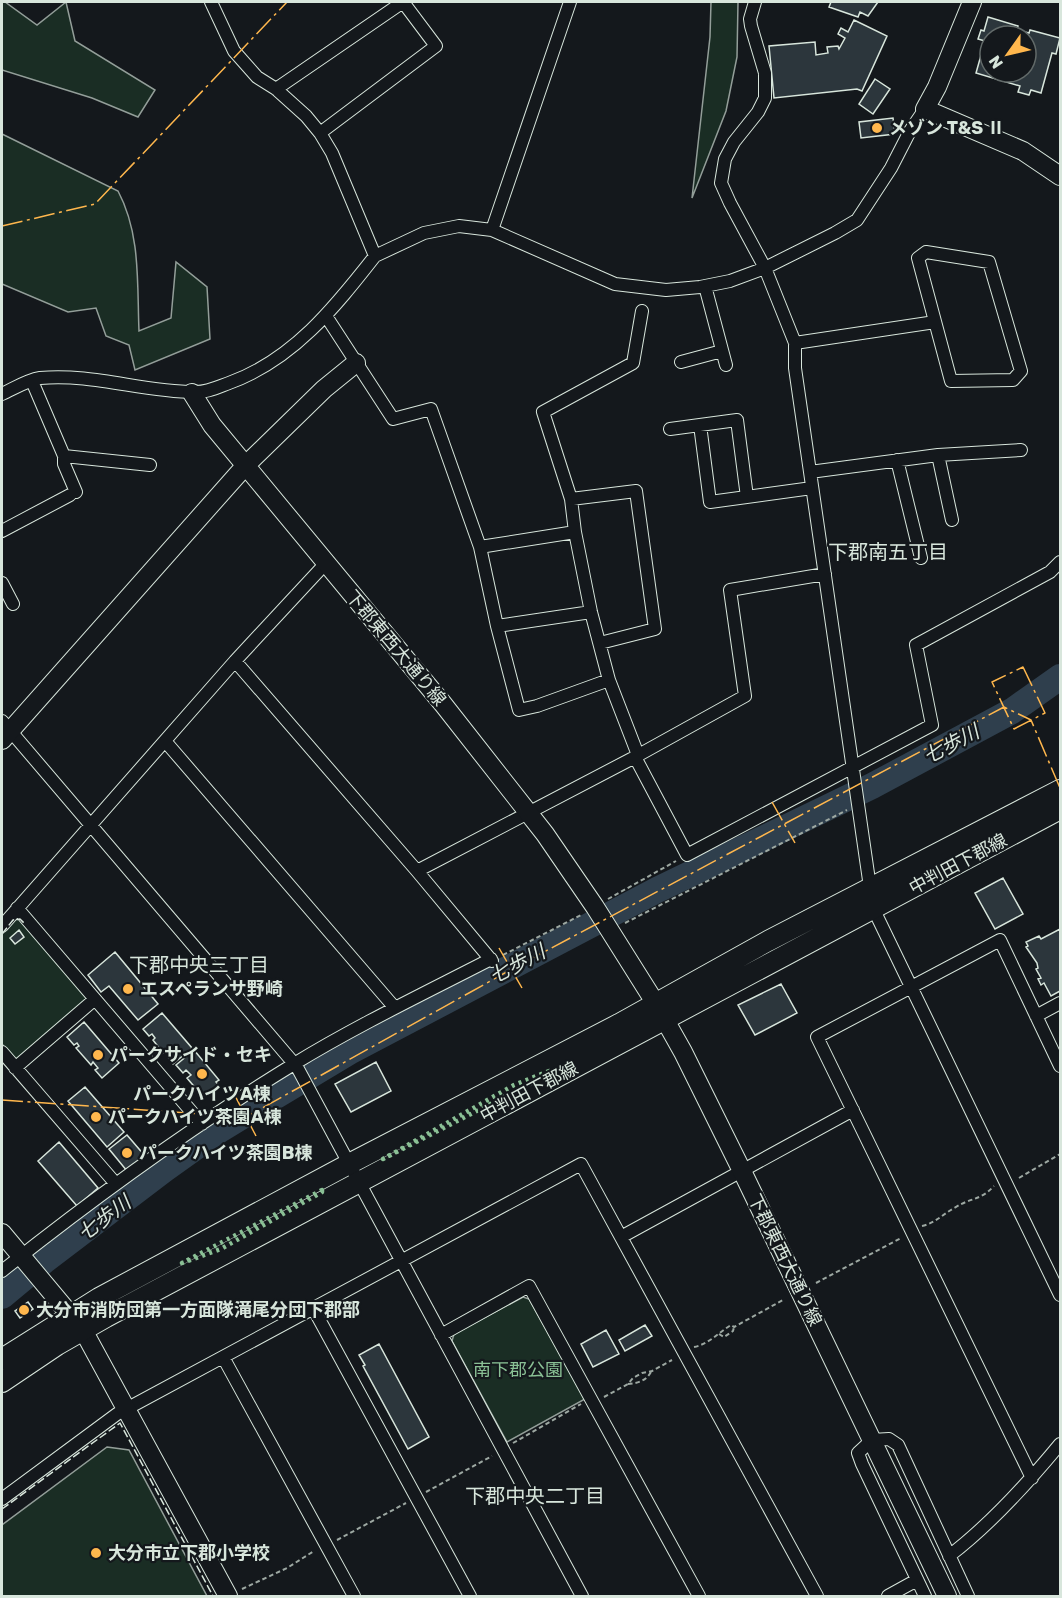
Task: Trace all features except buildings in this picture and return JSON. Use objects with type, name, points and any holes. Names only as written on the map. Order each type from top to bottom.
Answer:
[{"type":"main road","name":"中判田下郡線","points":[[2,1359],[359,1183],[661,1011],[768,941],[872,899],[1059,799]]},
{"type":"main road","name":"中判田下郡線","points":[[2,1382],[77,1322],[349,1164],[661,1011]]},
{"type":"street","points":[[211,2],[234,51],[257,76],[276,89],[306,116],[320,133],[332,153],[375,256]]},
{"type":"street","points":[[276,89],[403,2],[436,46],[320,133]]},
{"type":"street","points":[[492,230],[570,2]]},
{"type":"street","points":[[755,2],[750,19],[765,73],[765,98],[758,112],[734,142],[725,159],[721,179],[730,202],[765,268],[795,343],[795,368],[872,899],[911,987],[1060,1295]]},
{"type":"street","points":[[2,394],[38,378],[85,379],[192,393],[214,389],[244,378],[278,359],[297,344],[326,316],[375,256],[424,233],[459,226],[492,230],[615,284],[666,290],[705,286],[730,281],[765,268],[857,220],[891,168],[937,87],[972,2]]},
{"type":"street","points":[[925,109],[1023,151],[1060,176]]},
{"type":"street","points":[[926,252],[989,262],[1022,371],[1013,380],[951,381],[935,322],[918,258],[926,252]]},
{"type":"street","points":[[705,286],[726,365]]},
{"type":"street","points":[[642,311],[633,363],[543,412],[571,499],[575,532],[591,612],[609,680],[636,756],[687,855],[853,772],[932,725],[916,645],[1050,572],[1060,562]]},
{"type":"street","points":[[326,316],[393,419],[431,409],[480,547],[497,627],[519,710],[537,706],[609,680]]},
{"type":"street","points":[[795,343],[935,322]]},
{"type":"street","points":[[681,362],[722,351]]},
{"type":"street","points":[[356,363],[324,389],[246,465],[4,731],[90,825],[296,1065],[582,1596]]},
{"type":"street","points":[[2,531],[73,494],[64,464],[64,456],[32,381]]},
{"type":"street","name":"下郡東西大通り線","points":[[192,393],[212,425],[443,704],[564,861],[595,907],[616,928],[742,1171],[947,1596]]},
{"type":"street","points":[[670,429],[737,420],[747,497]]},
{"type":"street","points":[[700,425],[710,502],[812,488]]},
{"type":"street","points":[[810,472],[938,455],[1021,450]]},
{"type":"street","points":[[938,455],[952,520]]},
{"type":"street","points":[[64,456],[150,465]]},
{"type":"street","points":[[897,460],[921,558]]},
{"type":"street","points":[[571,499],[636,491],[655,629],[600,643]]},
{"type":"street","points":[[480,547],[575,532]]},
{"type":"street","points":[[2,926],[235,661],[326,563]]},
{"type":"street","points":[[417,871],[746,696],[730,590],[825,574]]},
{"type":"street","points":[[2,583],[13,604]]},
{"type":"street","points":[[497,627],[591,612]]},
{"type":"street","points":[[2,1271],[202,1124],[296,1065],[395,1008],[492,960],[235,661]]},
{"type":"street","points":[[165,741],[395,1008]]},
{"type":"street","points":[[17,908],[202,1124]]},
{"type":"street","points":[[1032,1478],[817,1037],[1000,940],[1060,1066]]},
{"type":"street","points":[[15,1068],[95,999]]},
{"type":"street","points":[[1036,1016],[1060,1003]]},
{"type":"street","points":[[2,1052],[116,1185]]},
{"type":"street","points":[[621,1237],[853,1110]]},
{"type":"street","points":[[2,1499],[126,1409],[581,1164],[817,1596]]},
{"type":"street","points":[[2,1233],[77,1322],[233,1595]]},
{"type":"street","points":[[441,1335],[529,1286],[699,1596]]},
{"type":"street","points":[[313,1308],[470,1596]]},
{"type":"street","points":[[223,1357],[354,1596]]},
{"type":"street","points":[[925,1596],[861,1464],[858,1453],[872,1440],[889,1439],[898,1445],[968,1596]]},
{"type":"street","points":[[949,1556],[1032,1478],[1060,1444]]},
{"type":"street","points":[[888,1596],[917,1580]]},
{"type":"path","points":[[616,928],[858,803]]},
{"type":"path","points":[[492,960],[595,907],[687,855]]},
{"type":"path","points":[[1017,1179],[1060,1154]]},
{"type":"path","points":[[916,1228],[933,1223],[957,1206],[980,1198],[998,1185]]},
{"type":"path","points":[[816,1283],[906,1235]]},
{"type":"path","points":[[719,1334],[724,1336],[733,1331],[734,1327],[783,1300]]},
{"type":"path","points":[[690,1351],[708,1342],[731,1325],[734,1327]]},
{"type":"path","points":[[599,1400],[628,1384],[642,1373],[652,1371],[675,1358]]},
{"type":"path","points":[[628,1384],[637,1383],[648,1377],[652,1371]]},
{"type":"path","points":[[508,1446],[587,1401]]},
{"type":"path","points":[[421,1495],[499,1452]]},
{"type":"path","points":[[332,1542],[410,1501]]},
{"type":"path","points":[[233,1595],[321,1548]]},
{"type":"green space","points":[[2,2],[37,25],[66,2],[75,41],[155,90],[138,117],[92,98],[2,70]]},
{"type":"green space","points":[[711,2],[738,2],[737,57],[726,111],[692,198],[710,37]]},
{"type":"green space","points":[[2,134],[118,191],[131,224],[134,242],[138,277],[139,331],[171,318],[176,262],[207,287],[210,339],[135,370],[129,345],[106,336],[96,308],[68,312],[2,284]]},
{"type":"green space","points":[[20,919],[86,996],[85,1004],[21,1059],[15,1060],[2,1044],[2,934],[13,920]]},
{"type":"green space","name":"南下郡公園","points":[[523,1297],[529,1299],[585,1399],[507,1442],[452,1341],[454,1334]]},
{"type":"green space","name":"大分市立下郡小学校","points":[[107,1447],[129,1450],[207,1596],[2,1596],[2,1525]]},
{"type":"waterway","name":"七歩川","points":[[2,1296],[44,1261],[221,1129],[349,1052],[657,890],[872,786],[1012,711],[1060,677]]},
{"type":"hedge","points":[[549,1071],[549,1074],[383,1159],[514,1085],[549,1071]]},
{"type":"hedge","points":[[322,1190],[221,1249],[182,1263],[322,1190]]},
{"type":"fence","points":[[2,934],[13,920],[20,919],[24,923]]},
{"type":"fence","points":[[2,1509],[120,1423],[213,1596]]},
{"type":"power","points":[[2,226],[95,204],[287,2]]},
{"type":"power","points":[[1023,667],[1045,713],[1014,729],[992,682],[1023,667]]},
{"type":"power","points":[[2,1100],[246,1117],[512,969],[1004,707],[1031,720],[1060,788]]},
{"type":"power","points":[[772,802],[795,843]]},
{"type":"power","points":[[499,948],[522,988]]},
{"type":"power","points":[[232,1090],[256,1136]]},
{"type":"place","name":"メゾン T&S Ⅱ","points":[[877,128]]},
{"type":"place","name":"エスペランサ野崎","points":[[128,989]]},
{"type":"place","name":"パークサイド・セキ","points":[[98,1055]]},
{"type":"place","name":"パークハイツA棟","points":[[202,1074]]},
{"type":"place","name":"パークハイツ茶園A棟","points":[[96,1117]]},
{"type":"place","name":"パークハイツ茶園B棟","points":[[127,1153]]},
{"type":"place","name":"大分市消防団第一方面隊滝尾分団下郡部","points":[[24,1310]]},
{"type":"place","name":"大分市立下郡小学校","points":[[96,1553]]},
{"type":"district","name":"下郡南五丁目","points":[[888,552]]},
{"type":"district","name":"下郡中央三丁目","points":[[199,965]]},
{"type":"district","name":"下郡中央二丁目","points":[[535,1496]]}]
